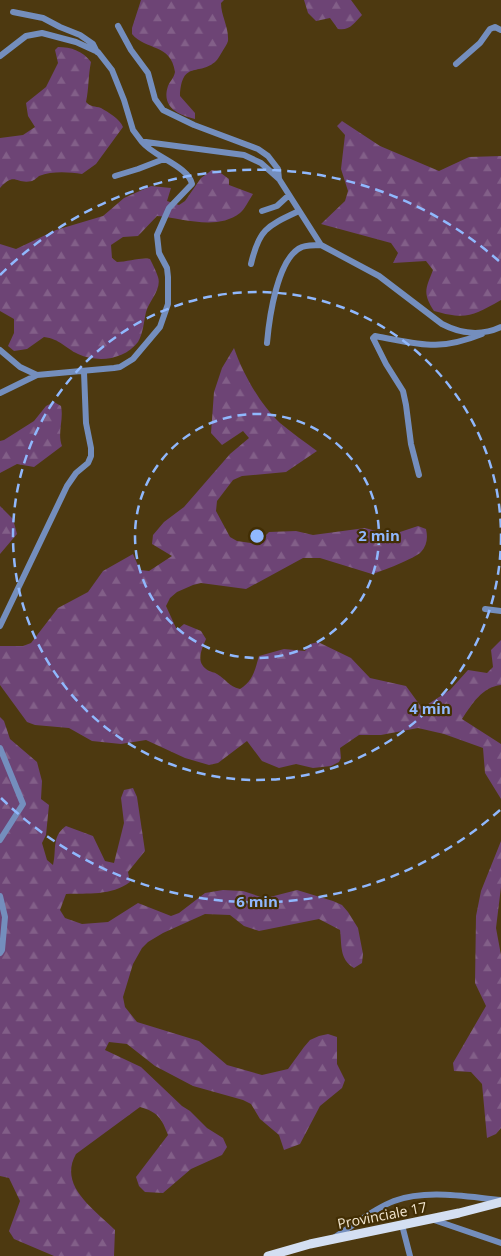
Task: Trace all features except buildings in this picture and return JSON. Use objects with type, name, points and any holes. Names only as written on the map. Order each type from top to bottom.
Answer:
[{"type":"main road","name":"Provinciale 17","points":[[268,1256],[332,1239],[488,1206],[501,1201]]},
{"type":"street","points":[[0,393],[37,375],[84,372],[120,367],[128,363],[145,346],[163,320],[168,304],[167,268],[160,253],[157,234],[170,208],[192,184],[189,178],[151,151],[133,130],[112,70],[94,44],[80,35],[43,18],[13,12]]},
{"type":"street","points":[[118,26],[131,50],[148,73],[158,105],[194,125],[262,151],[278,169],[279,179]]},
{"type":"street","points":[[456,64],[480,43],[490,29],[494,27],[501,30]]},
{"type":"street","points":[[0,56],[26,36],[42,33],[76,42],[98,52]]},
{"type":"street","points":[[142,142],[244,155],[260,162],[279,179],[321,245],[379,276],[442,324],[460,332],[485,332]]},
{"type":"street","points":[[115,176],[164,159]]},
{"type":"street","points":[[262,211],[277,206],[289,195]]},
{"type":"street","points":[[251,264],[260,237],[269,227],[299,211]]},
{"type":"street","points":[[267,343],[271,305],[286,266],[294,253],[301,248],[321,245]]},
{"type":"street","points":[[419,475],[411,444],[403,391],[373,338],[376,336],[413,344],[439,345],[462,342],[501,327]]},
{"type":"street","points":[[0,350],[20,367],[37,375]]},
{"type":"street","points":[[0,626],[67,486],[76,474],[90,461],[91,448],[86,422],[84,372]]},
{"type":"street","points":[[485,609],[501,611]]},
{"type":"street","points":[[0,748],[23,804],[0,840]]},
{"type":"street","points":[[0,896],[5,921],[2,950],[0,953]]},
{"type":"street","points":[[332,1239],[380,1208],[415,1196],[443,1196],[501,1201]]},
{"type":"street","points":[[431,1219],[501,1243]]},
{"type":"street","points":[[402,1225],[410,1256]]},
{"type":"green space","points":[[141,0],[224,0],[221,3],[227,31],[227,44],[216,61],[210,66],[188,73],[181,85],[180,96],[195,113],[195,119],[177,112],[169,105],[166,93],[175,72],[169,56],[157,48],[144,43],[132,34],[132,28]]},
{"type":"green space","points":[[304,0],[351,0],[362,15],[349,28],[338,29],[330,18],[316,21],[308,13]]},
{"type":"green space","points":[[58,47],[76,50],[91,62],[86,102],[110,114],[123,127],[96,164],[82,174],[66,172],[49,173],[27,182],[12,179],[0,188],[0,138],[23,135],[35,127],[28,116],[26,103],[46,87],[58,63],[55,50]]},
{"type":"green space","points":[[342,121],[380,146],[439,171],[469,157],[501,156],[501,300],[469,315],[462,316],[434,311],[428,300],[426,290],[433,270],[426,261],[393,263],[398,253],[391,243],[321,224],[345,201],[348,191],[341,169],[345,135],[337,126]]},
{"type":"green space","points":[[212,170],[218,171],[229,179],[229,185],[253,194],[240,213],[221,221],[210,222],[157,216],[138,236],[123,237],[111,245],[112,258],[117,262],[150,259],[159,281],[157,290],[146,312],[141,335],[138,342],[132,348],[118,356],[102,359],[78,354],[50,338],[44,337],[27,349],[14,351],[8,346],[14,333],[14,319],[0,311],[0,244],[16,249],[56,230],[103,216],[124,198],[151,186],[171,188],[167,201],[179,205],[185,201],[201,178]]},
{"type":"green space","points":[[234,348],[247,378],[266,407],[280,423],[317,451],[286,472],[242,476],[233,480],[217,501],[216,511],[230,537],[237,541],[257,544],[269,532],[296,531],[313,535],[365,528],[391,535],[418,526],[426,529],[427,541],[425,547],[418,555],[372,574],[320,558],[303,558],[246,589],[201,583],[193,585],[177,592],[170,598],[166,606],[177,630],[184,624],[201,631],[206,639],[200,656],[202,664],[209,671],[217,674],[236,688],[240,689],[251,679],[259,656],[284,649],[305,651],[310,644],[318,642],[351,658],[370,678],[406,686],[422,708],[450,690],[468,670],[487,673],[493,667],[491,650],[501,640],[501,685],[494,686],[483,693],[462,719],[501,744],[501,799],[485,773],[483,748],[444,734],[418,728],[381,735],[359,735],[340,748],[341,758],[339,762],[331,766],[313,768],[296,764],[279,768],[262,761],[247,741],[218,763],[209,765],[185,758],[146,740],[121,744],[92,741],[69,728],[35,725],[27,722],[0,685],[0,646],[23,646],[31,643],[58,608],[88,592],[103,571],[133,554],[140,570],[149,571],[172,556],[152,544],[153,535],[164,522],[184,507],[230,454],[249,438],[243,431],[222,445],[211,433],[214,392],[222,368]]},
{"type":"green space","points":[[54,402],[61,406],[60,436],[62,446],[34,467],[17,464],[0,473],[0,441],[34,421],[46,406]]},
{"type":"green space","points":[[0,506],[13,519],[17,534],[0,554]]},
{"type":"green space","points":[[0,717],[4,721],[10,739],[37,762],[42,781],[41,799],[49,805],[46,835],[42,843],[47,860],[53,865],[56,839],[61,830],[66,826],[93,836],[105,861],[114,863],[124,823],[121,798],[124,790],[133,788],[137,797],[145,851],[128,872],[130,882],[107,892],[66,894],[60,910],[65,918],[82,924],[108,922],[138,903],[171,916],[179,913],[205,893],[223,890],[243,891],[261,897],[270,897],[297,890],[342,905],[358,928],[363,954],[362,963],[354,968],[344,956],[340,930],[319,919],[259,931],[244,926],[230,915],[205,914],[163,933],[142,948],[133,964],[123,997],[125,1007],[137,1022],[199,1041],[227,1065],[262,1075],[288,1069],[310,1040],[328,1034],[337,1037],[337,1064],[345,1080],[342,1088],[320,1106],[300,1144],[284,1150],[279,1135],[260,1119],[251,1104],[193,1086],[155,1066],[127,1044],[109,1042],[105,1050],[141,1067],[207,1128],[223,1138],[227,1147],[222,1155],[191,1169],[163,1193],[145,1192],[139,1186],[136,1177],[168,1135],[164,1125],[155,1114],[140,1107],[76,1154],[72,1166],[75,1187],[89,1205],[115,1230],[114,1256],[54,1256],[14,1239],[9,1231],[20,1201],[9,1178],[0,1176]]},
{"type":"green space","points":[[501,841],[501,887],[496,928],[501,955],[501,1128],[496,1134],[487,1138],[482,1084],[471,1072],[454,1071],[453,1063],[486,1006],[475,983],[476,916],[481,891]]}]
